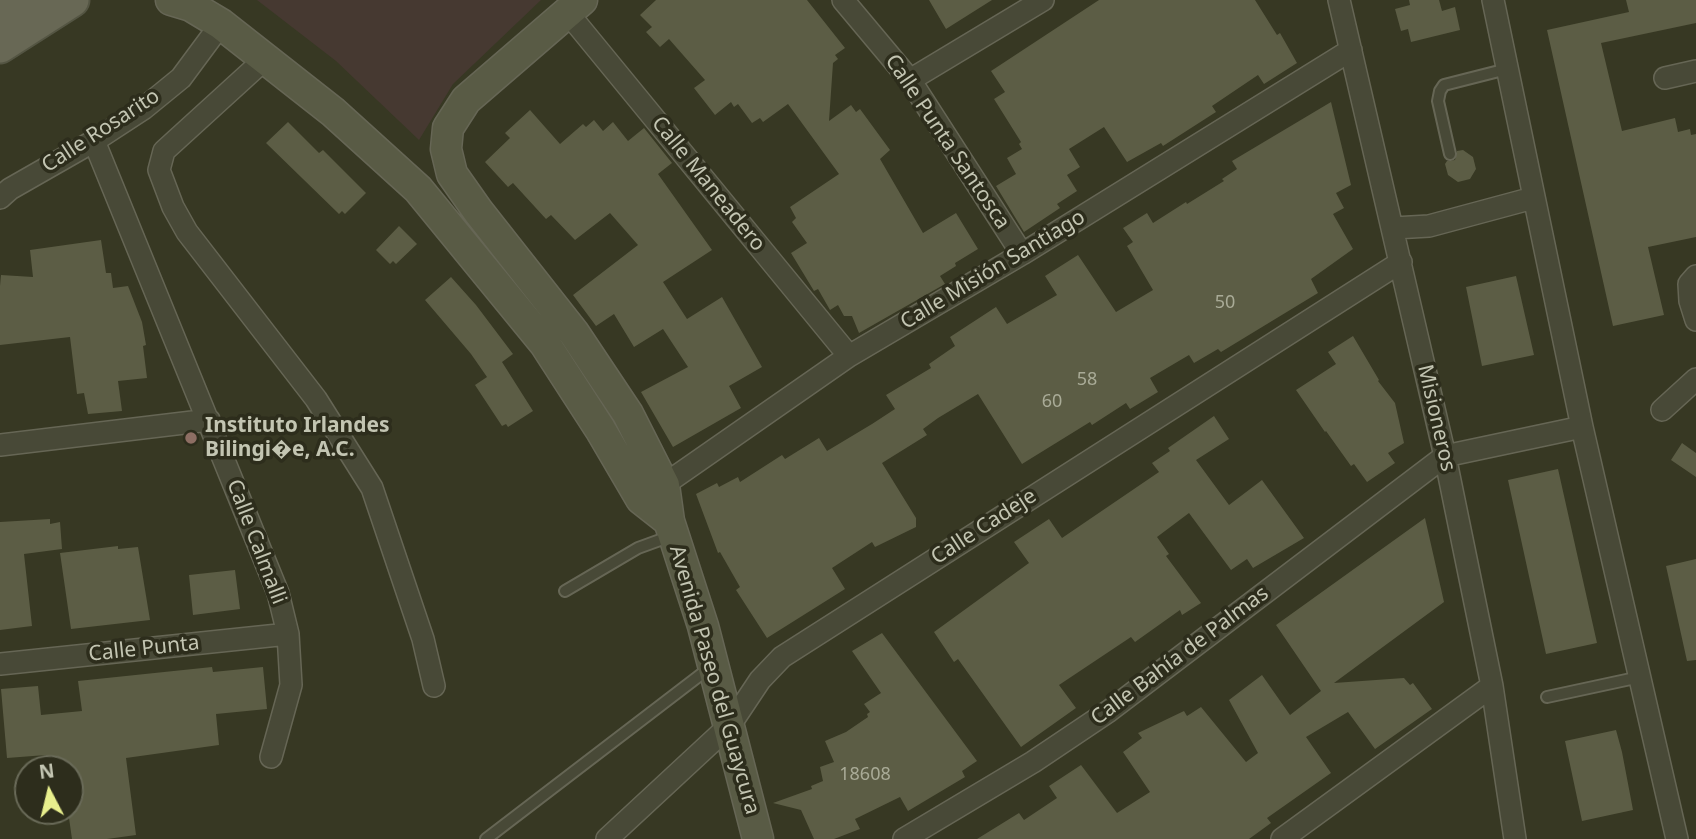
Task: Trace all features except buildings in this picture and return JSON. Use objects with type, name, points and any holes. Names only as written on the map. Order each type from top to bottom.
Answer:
[{"type":"main road","points":[[0,15],[64,0]]},
{"type":"main road","points":[[0,46],[72,0]]},
{"type":"street","name":"Avenida Paseo del Guaycura","points":[[172,0],[191,6],[221,24],[333,111],[418,189],[545,344],[600,429],[652,492]]},
{"type":"street","name":"Calle Punta Santosca","points":[[843,0],[910,80],[1022,254]]},
{"type":"street","points":[[910,80],[1043,0]]},
{"type":"street","name":"Misioneros","points":[[1339,0],[1445,456],[1492,686],[1515,839]]},
{"type":"street","points":[[1493,0],[1582,427],[1677,839]]},
{"type":"street","name":"Avenida Paseo del Guaycura","points":[[574,6],[466,100],[448,128],[446,149],[452,174],[574,333],[628,414],[652,492],[671,528],[714,664],[758,839]]},
{"type":"street","name":"Calle Maneadero","points":[[574,6],[849,356]]},
{"type":"street","name":"Calle Rosarito","points":[[0,198],[143,109],[181,78],[221,24]]},
{"type":"street","name":"Calle Misión Santiago","points":[[652,492],[849,356],[1022,254],[1351,50]]},
{"type":"street","points":[[265,59],[164,151],[159,170],[173,207],[187,232],[316,399],[372,488],[423,639],[434,686]]},
{"type":"street","points":[[1665,78],[1696,71]]},
{"type":"street","name":"Calle Calmalli","points":[[94,141],[278,593],[288,634],[291,685],[271,757]]},
{"type":"street","points":[[1394,228],[1429,226],[1533,198]]},
{"type":"street","name":"Calle Cadeje","points":[[607,839],[730,725],[760,680],[782,657],[1401,262]]},
{"type":"street","points":[[1696,276],[1689,284],[1690,301],[1696,320]]},
{"type":"street","points":[[1662,410],[1696,379]]},
{"type":"street","points":[[0,445],[209,420]]},
{"type":"street","points":[[1445,456],[1582,427]]},
{"type":"street","name":"Calle Bahía de Palmas","points":[[904,839],[1033,762],[1110,711],[1445,456]]},
{"type":"street","name":"Calle Punta","points":[[0,664],[288,634]]},
{"type":"street","points":[[1282,839],[1492,686]]},
{"type":"lane","points":[[1450,154],[1438,100],[1444,85],[1507,69]]},
{"type":"lane","points":[[565,591],[671,528]]},
{"type":"lane","points":[[486,839],[714,664]]},
{"type":"lane","points":[[1547,697],[1640,677]]},
{"type":"shaded area","points":[[257,0],[541,0],[453,84],[419,140],[336,61]]},
{"type":"place","name":"Instituto Irlandes Bilingi�e, A.C.","points":[[191,438]]}]
